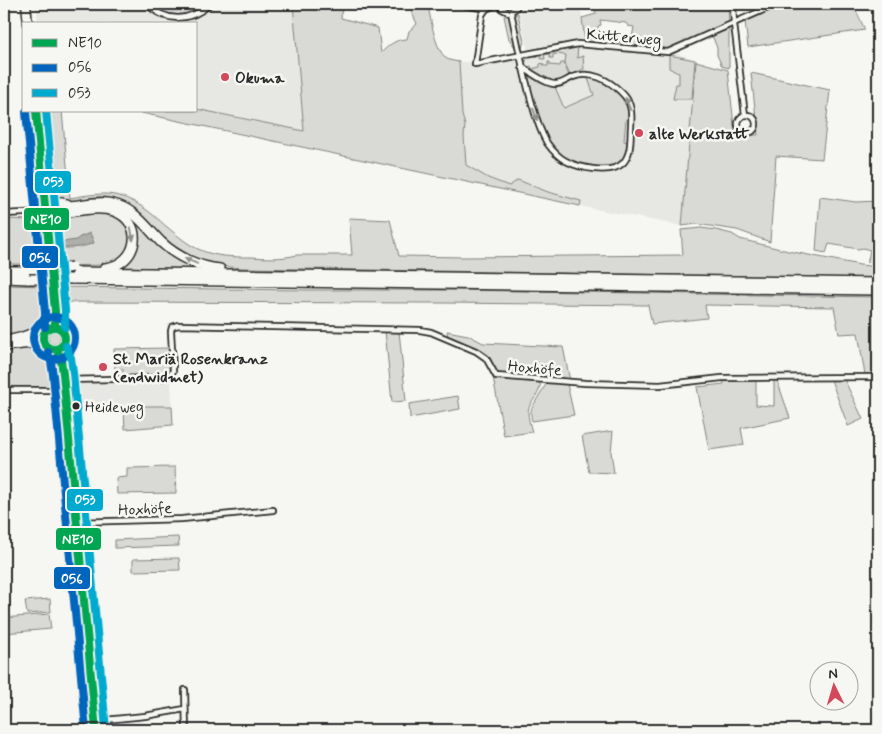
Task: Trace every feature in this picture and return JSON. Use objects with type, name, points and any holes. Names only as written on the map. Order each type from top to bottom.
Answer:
[{"type":"highway","points":[[42,178],[55,201],[64,204],[82,204]]},
{"type":"highway","points":[[45,212],[53,209],[102,202],[118,205],[136,215],[166,246],[185,258],[206,267],[255,274]]},
{"type":"highway","points":[[45,212],[53,214],[100,209],[114,211],[127,220],[132,229],[134,244],[125,260],[111,267],[72,275]]},
{"type":"highway","points":[[47,235],[55,220],[67,212]]},
{"type":"highway","points":[[4,271],[29,278]]},
{"type":"highway","points":[[4,282],[29,278],[49,271],[116,280],[878,290]]},
{"type":"highway","points":[[4,278],[72,275],[255,274],[878,283]]},
{"type":"highway","points":[[8,340],[29,335],[44,323],[49,313],[52,286]]},
{"type":"highway","points":[[8,340],[36,337],[44,339]]},
{"type":"highway","points":[[4,346],[32,343],[44,339]]},
{"type":"main road","points":[[26,4],[28,22]]},
{"type":"main road","points":[[36,112],[56,316],[55,327]]},
{"type":"main road","points":[[55,327],[61,329],[65,338],[63,345],[57,349],[51,348],[44,339],[49,328],[55,327]]},
{"type":"main road","points":[[57,349],[61,360],[65,388],[96,730]]},
{"type":"street","points":[[147,4],[154,11],[161,14],[182,18],[194,15],[210,4]]},
{"type":"street","points":[[460,4],[486,9],[498,4],[502,9],[510,12]]},
{"type":"street","points":[[510,12],[518,4]]},
{"type":"street","points":[[733,4],[745,115]]},
{"type":"street","name":"Kütterweg","points":[[486,9],[482,15],[475,64],[578,44],[668,52],[777,4]]},
{"type":"street","points":[[510,12],[522,67],[534,111],[544,138],[555,152],[568,162],[608,170],[615,169],[622,164],[628,156],[630,149],[632,114],[629,102],[621,92],[609,83],[591,75],[579,75],[556,84],[549,83],[522,67]]},
{"type":"street","points":[[4,214],[45,212]]},
{"type":"street","name":"Hoxhöfe","points":[[64,380],[164,378],[173,371],[171,331],[172,328],[178,325],[420,330],[431,332],[476,351],[486,358],[496,376],[545,381],[660,385],[722,378],[878,377]]},
{"type":"street","points":[[4,390],[53,390],[65,388]]},
{"type":"street","name":"Hoxhöfe","points":[[77,522],[182,519],[274,510]]},
{"type":"street","points":[[185,690],[186,730]]},
{"type":"street","points":[[95,722],[186,709]]},
{"type":"shaded area","points":[[36,4],[293,4],[304,131],[198,109],[198,22],[38,22]]},
{"type":"shaded area","points":[[151,4],[205,4],[192,12],[178,15],[164,13]]},
{"type":"shaded area","points":[[293,4],[342,4],[341,18],[378,28],[381,53],[393,43],[407,39],[409,31],[417,24],[410,8],[422,4],[428,6],[439,49],[447,59],[459,62],[462,115],[465,125],[466,165],[488,178],[509,186],[518,180],[548,192],[581,201],[580,206],[137,112],[198,112],[198,109],[304,131]]},
{"type":"shaded area","points":[[523,4],[580,4],[585,42],[579,41],[528,51],[520,15]]},
{"type":"shaded area","points":[[595,4],[728,4],[729,24],[669,51],[608,45],[609,40],[631,43],[634,27],[628,26],[626,23],[600,20],[601,25],[598,26],[598,39],[605,40],[604,45],[585,42],[582,18],[596,14]]},
{"type":"shaded area","points":[[780,4],[853,4],[865,30],[748,47],[745,21]]},
{"type":"shaded area","points":[[518,13],[524,42],[521,50],[514,16]]},
{"type":"shaded area","points":[[504,16],[509,16],[517,50],[509,39]]},
{"type":"shaded area","points":[[729,27],[729,68],[722,66],[712,35]]},
{"type":"shaded area","points":[[602,44],[667,50],[696,60],[682,226],[580,206],[581,202],[518,180],[509,186],[488,178],[466,165],[465,125],[462,115],[459,62],[478,62],[524,53]]},
{"type":"shaded area","points":[[578,45],[577,58],[583,56],[584,69],[570,75],[565,63],[566,55],[553,54],[553,58],[550,58],[549,54],[544,55],[545,59],[541,59],[540,56],[526,59],[526,62],[523,56]]},
{"type":"shaded area","points":[[669,55],[695,60],[692,99],[673,99],[676,84],[679,84],[679,73],[669,68]]},
{"type":"shaded area","points":[[696,61],[728,70],[735,135],[758,135],[751,73],[830,90],[822,159],[776,156],[770,242],[737,230],[697,224],[682,226]]},
{"type":"shaded area","points":[[548,62],[550,62],[550,65],[560,66],[561,63],[564,63],[569,76],[558,81],[552,81],[528,67],[531,66],[532,69],[540,67],[540,64],[543,63],[544,66],[548,66]]},
{"type":"shaded area","points":[[526,74],[544,84],[555,87],[564,108],[594,95],[587,76],[604,82],[620,93],[628,105],[630,119],[626,119],[624,141],[628,142],[626,154],[622,160],[615,165],[605,168],[595,168],[574,162],[556,151],[544,133]]},
{"type":"shaded area","points":[[40,112],[62,112],[70,198],[104,194],[131,200],[190,245],[204,252],[217,255],[274,258],[297,255],[352,255],[349,218],[390,220],[399,256],[683,255],[681,230],[701,228],[732,234],[740,239],[788,251],[878,267],[878,278],[243,268],[218,266],[199,261],[184,254],[160,237],[144,219],[56,199],[60,197],[54,192],[51,183],[48,151],[41,127]]},
{"type":"shaded area","points":[[820,197],[856,202],[878,201],[878,264],[866,262],[870,250],[863,248],[858,249],[829,244],[826,253],[816,251]]},
{"type":"shaded area","points":[[101,212],[115,215],[127,225],[130,231],[130,248],[120,260],[106,265],[53,266],[54,255],[60,255],[60,251],[54,250],[52,247],[53,229],[63,217]]},
{"type":"shaded area","points":[[121,213],[127,213],[162,244],[205,269],[116,267],[135,241]]},
{"type":"shaded area","points":[[4,219],[31,220],[36,231],[40,264],[4,264]]},
{"type":"shaded area","points":[[90,233],[94,243],[64,248],[63,242],[76,240]]},
{"type":"shaded area","points":[[4,285],[47,286],[48,303],[38,328],[16,337],[4,338]]},
{"type":"shaded area","points":[[55,287],[460,290],[878,297],[878,308],[876,308],[878,316],[878,375],[865,375],[858,333],[839,334],[834,307],[705,305],[707,318],[652,324],[648,305],[57,302]]},
{"type":"shaded area","points":[[54,330],[62,338],[54,346],[46,338]]},
{"type":"shaded area","points":[[385,331],[399,331],[406,401],[392,402]]},
{"type":"shaded area","points":[[447,331],[468,335],[483,343],[563,347],[570,381],[496,374],[487,355],[448,336]]},
{"type":"shaded area","points":[[44,346],[51,351],[55,358],[61,385],[54,388],[4,388],[4,350]]},
{"type":"shaded area","points":[[170,348],[170,371],[163,376],[123,377],[123,369],[115,369],[114,349]]},
{"type":"shaded area","points":[[493,377],[540,381],[538,393],[528,411],[532,432],[504,436]]},
{"type":"shaded area","points":[[171,379],[172,406],[113,406],[112,403],[109,403],[109,406],[72,406],[70,381]]},
{"type":"shaded area","points":[[844,379],[863,419],[848,426],[831,380]]},
{"type":"shaded area","points":[[723,380],[756,380],[756,405],[774,406],[774,380],[777,380],[790,418],[741,428],[744,445],[709,450],[697,387],[724,384]]},
{"type":"shaded area","points":[[548,382],[567,384],[574,415],[532,421],[532,408]]},
{"type":"shaded area","points":[[58,392],[62,395],[66,437],[61,437]]},
{"type":"shaded area","points":[[458,396],[460,409],[410,418],[409,404]]},
{"type":"shaded area","points":[[129,406],[172,406],[173,425],[125,429],[124,413],[127,408],[129,409]]},
{"type":"shaded area","points":[[613,431],[611,452],[614,473],[589,472],[582,436]]},
{"type":"shaded area","points":[[64,467],[69,470],[82,608],[77,609]]},
{"type":"shaded area","points":[[175,467],[176,493],[117,494],[116,478],[127,477],[127,468]]},
{"type":"shaded area","points":[[178,537],[179,546],[115,548],[115,540]]},
{"type":"shaded area","points":[[179,558],[180,570],[133,571],[133,559]]},
{"type":"shaded area","points":[[50,599],[51,612],[27,614],[25,601]]},
{"type":"shaded area","points":[[77,612],[82,613],[93,730],[88,730]]},
{"type":"shaded area","points":[[49,614],[51,629],[4,633],[4,618]]},
{"type":"transit line","name":"056","points":[[26,112],[45,327]]},
{"type":"transit line","name":"NE10","points":[[36,112],[55,327]]},
{"type":"transit line","name":"053","points":[[46,112],[65,327]]},
{"type":"transit line","name":"056","points":[[50,317],[58,317],[69,323],[75,338],[69,353],[58,359],[50,359],[39,353],[33,342],[33,334],[39,323],[50,317]]},
{"type":"transit line","name":"NE10","points":[[54,327],[62,330],[65,338],[62,346],[54,349],[46,346],[43,338],[46,330],[54,327]]},
{"type":"transit line","name":"053","points":[[66,346],[71,358],[73,373],[106,729]]},
{"type":"transit line","name":"NE10","points":[[57,349],[63,374],[96,730]]},
{"type":"transit line","name":"056","points":[[48,352],[53,375],[86,730]]},
{"type":"place","name":"Okuma","points":[[225,77]]},
{"type":"place","name":"alte Werkstatt","points":[[639,133]]},
{"type":"place","name":"St. Mariä Rosenkranz (endwidmet)","points":[[103,367]]},
{"type":"place","name":"Heideweg","points":[[76,406]]}]
